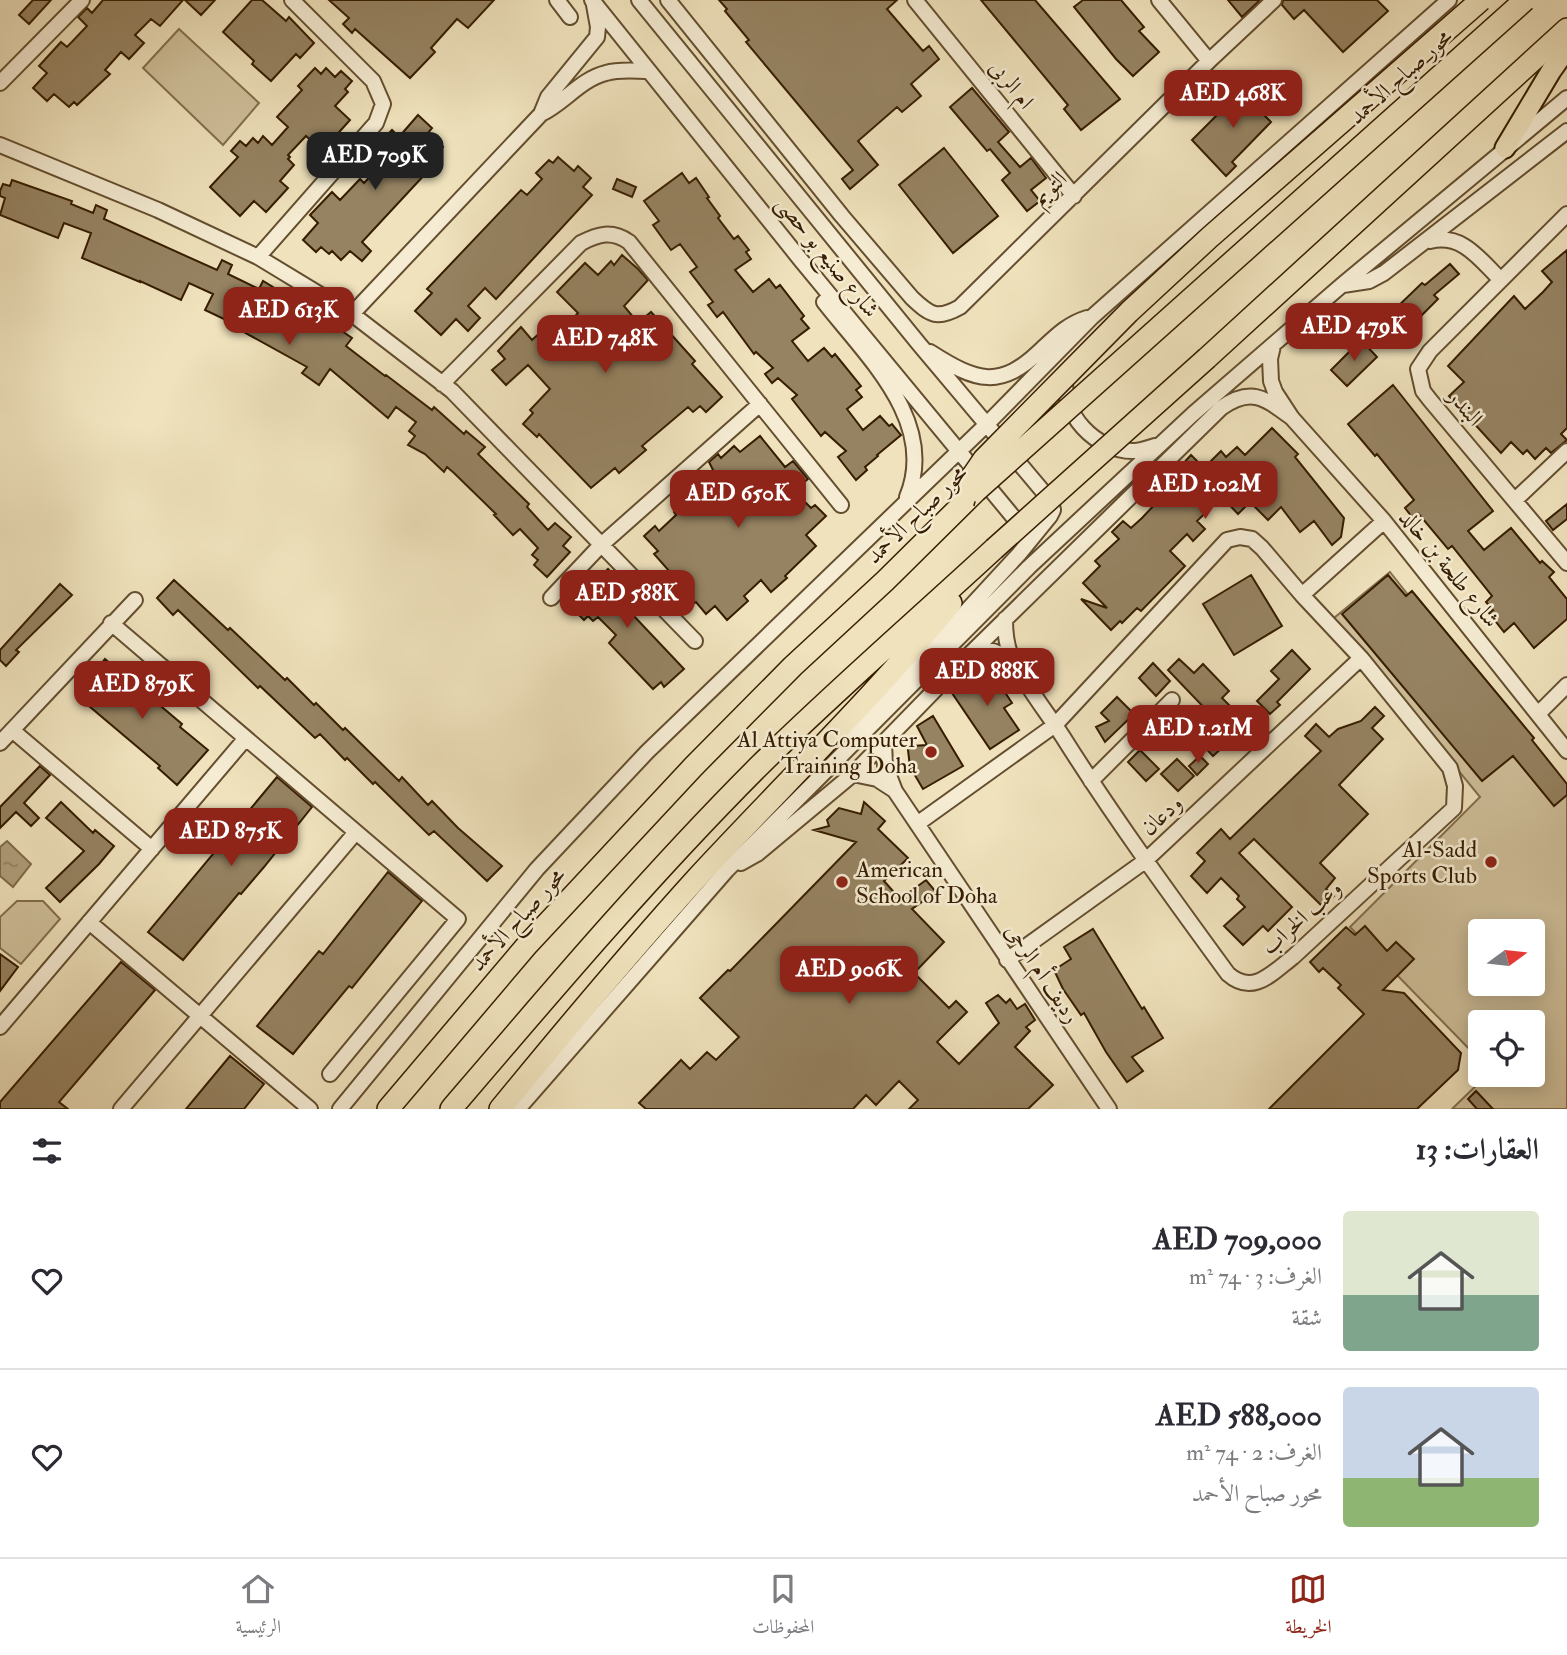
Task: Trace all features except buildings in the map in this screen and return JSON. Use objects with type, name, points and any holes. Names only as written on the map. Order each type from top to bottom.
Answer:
[{"type":"highway","points":[[963,503],[969,481],[984,459],[1129,312],[1220,228],[1481,0]]},
{"type":"highway","name":"محور صباح الأحمد","points":[[388,1109],[528,944],[693,766],[793,666],[885,581],[963,503],[1525,0]]},
{"type":"highway","points":[[451,1109],[559,982],[729,798],[794,733],[1567,29]]},
{"type":"highway","points":[[500,1109],[611,974],[923,638],[951,603],[962,579]]},
{"type":"main road","points":[[1505,148],[1567,48]]},
{"type":"street","points":[[0,83],[82,0]]},
{"type":"street","points":[[258,257],[376,123],[383,104],[373,81],[292,0]]},
{"type":"street","points":[[557,0],[570,17]]},
{"type":"street","points":[[541,114],[548,97],[597,37],[598,27],[592,0]]},
{"type":"street","name":"شارع صنيع بو حصى","points":[[592,0],[800,259],[1031,539],[1050,548]]},
{"type":"street","name":"شارع صنيع بو حصى","points":[[639,0],[919,344],[1051,501],[1053,510],[1050,516],[864,719],[837,761]]},
{"type":"street","name":"شارع صنيع بو حصى","points":[[668,0],[833,205],[912,298]]},
{"type":"street","name":"ام الربى","points":[[915,0],[1073,196]]},
{"type":"street","points":[[1159,0],[1209,61]]},
{"type":"street","name":"التويم","points":[[912,298],[925,311],[936,315],[960,307],[1274,0]]},
{"type":"street","name":"محور صباح الأحمد","points":[[341,1109],[537,869],[622,778],[986,425],[1092,317],[1449,0]]},
{"type":"street","points":[[352,314],[541,114],[558,105],[598,75],[607,72],[649,71]]},
{"type":"street","points":[[518,1109],[727,870],[1050,548],[1158,446],[1342,285],[1567,98]]},
{"type":"street","points":[[1342,285],[1369,281],[1384,273],[1567,131]]},
{"type":"street","points":[[0,145],[158,210],[258,257],[352,314],[442,384],[695,641]]},
{"type":"street","name":"البندر","points":[[1567,214],[1430,351],[1418,369],[1419,380],[1430,400],[1567,563]]},
{"type":"street","points":[[442,384],[580,243],[593,236],[619,235],[629,242],[841,505]]},
{"type":"street","points":[[1426,242],[1446,238],[1459,242],[1501,280]]},
{"type":"street","points":[[800,259],[810,284],[900,403],[915,453],[916,467],[905,504]]},
{"type":"street","points":[[919,344],[967,372],[989,377],[1000,376],[1013,373],[1027,364],[1070,325],[1092,317]]},
{"type":"street","points":[[1092,317],[1082,346],[1065,376],[1067,401],[1079,424],[1094,439],[1114,449],[1135,451],[1158,446]]},
{"type":"street","name":"شارع طلحة بن خالد","points":[[1273,346],[1270,359],[1271,381],[1292,418],[1384,521],[1567,751]]},
{"type":"street","name":"شارع طلحة بن خالد","points":[[1005,619],[1216,412],[1233,400],[1256,396],[1271,402],[1292,418]]},
{"type":"street","points":[[551,598],[600,546],[760,404]]},
{"type":"street","points":[[1515,500],[1567,451]]},
{"type":"street","points":[[1302,595],[1384,521]]},
{"type":"street","name":"وعب الخراب","points":[[1005,619],[1006,640],[1012,659],[1091,781],[1145,861],[1227,974],[1236,981],[1245,984],[1265,979],[1293,957],[1454,808],[1455,786],[1450,768],[1361,658],[1252,539],[1240,537],[1227,540],[1055,725]]},
{"type":"street","points":[[0,743],[135,600]]},
{"type":"street","points":[[727,870],[757,854],[853,774],[1005,619]]},
{"type":"street","points":[[111,623],[458,919],[330,1074]]},
{"type":"street","points":[[970,654],[993,651],[1012,659]]},
{"type":"street","name":"ودعان","points":[[1007,960],[1145,861],[1361,658]]},
{"type":"street","points":[[1538,714],[1567,685]]},
{"type":"street","points":[[1091,781],[1172,700]]},
{"type":"street","points":[[917,824],[1055,725]]},
{"type":"street","points":[[12,730],[152,849]]},
{"type":"street","points":[[3,1018],[246,738]]},
{"type":"street","name":"رديف أم الرحى","points":[[884,743],[886,765],[895,791],[1109,1109]]},
{"type":"street","points":[[853,774],[877,779],[895,791]]},
{"type":"street","points":[[121,1109],[356,832]]},
{"type":"street","points":[[89,922],[310,1109]]},
{"type":"shaded area","points":[[179,29],[259,103],[223,145],[143,68]]},
{"type":"shaded area","name":"Al-Sadd Sports Club","points":[[1390,572],[1567,795],[1567,1109],[1452,1109],[1475,1087],[1545,1087],[1545,1010],[1468,1010],[1468,1048],[1350,927],[1480,797],[1334,618]]},
{"type":"shaded area","points":[[17,901],[43,901],[60,919],[21,964],[0,948],[0,917]]},
{"type":"water","points":[[7,841],[31,864],[13,887],[0,876],[0,847]]},
{"type":"place","name":"Al Attiya Computer Training Doha","points":[[931,752]]},
{"type":"place","name":"Al-Sadd Sports Club","points":[[1491,862]]},
{"type":"place","name":"American School of Doha","points":[[842,882]]}]
